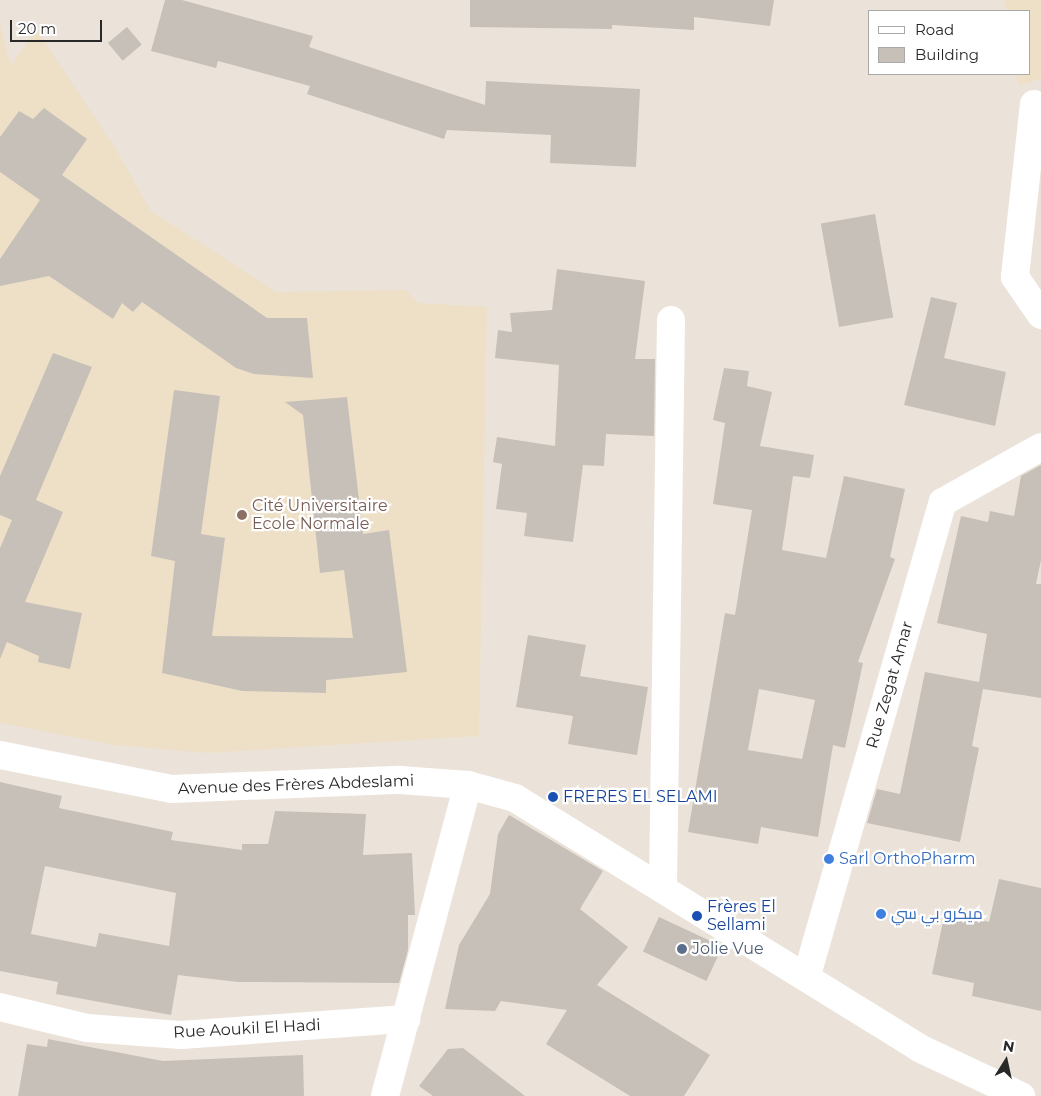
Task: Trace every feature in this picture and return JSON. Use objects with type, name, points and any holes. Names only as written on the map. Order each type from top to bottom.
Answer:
[{"type":"street","points":[[1034,104],[1015,278],[1041,315]]},
{"type":"street","points":[[663,886],[671,320]]},
{"type":"street","name":"Rue Zegat Amar","points":[[807,975],[943,502],[1041,447]]},
{"type":"street","name":"Avenue des Frères Abdeslami","points":[[0,755],[171,789],[400,780],[468,785],[515,798],[807,975],[919,1048],[1021,1096]]},
{"type":"street","points":[[385,1096],[468,785]]},
{"type":"street","name":"Rue Aoukil El Hadi","points":[[0,1007],[87,1028],[181,1035],[406,1019]]},
{"type":"shaded area","points":[[1004,0],[1041,0],[1041,79],[1018,86],[1016,75],[1031,75],[1031,10],[1006,10]]},
{"type":"shaded area","name":"Cité Universitaire Ecole Normale","points":[[0,24],[11,66],[36,29],[117,151],[151,211],[277,292],[406,290],[418,303],[487,307],[479,736],[207,753],[114,745],[0,723]]},
{"type":"building","points":[[165,0],[182,0],[313,36],[309,47],[485,105],[486,81],[640,89],[636,167],[550,163],[551,135],[447,130],[444,139],[307,94],[310,86],[218,61],[216,68],[151,51]]},
{"type":"building","points":[[470,0],[774,0],[770,26],[694,17],[694,30],[612,25],[612,29],[470,27]]},
{"type":"building","points":[[127,27],[142,45],[123,61],[108,43]]},
{"type":"building","points":[[44,108],[87,139],[62,175],[267,318],[307,318],[313,378],[254,374],[236,368],[142,302],[133,312],[122,303],[113,319],[49,276],[0,286],[0,259],[40,200],[0,172],[0,137],[19,111],[33,119]]},
{"type":"building","points":[[875,214],[893,317],[839,327],[821,224]]},
{"type":"building","points":[[557,269],[645,281],[635,359],[655,359],[654,436],[606,434],[604,466],[583,465],[573,542],[524,536],[527,513],[496,509],[502,464],[493,462],[497,437],[555,446],[559,365],[495,358],[498,330],[512,332],[510,313],[552,310]]},
{"type":"building","points":[[931,297],[957,303],[944,358],[1006,372],[995,426],[904,405]]},
{"type":"building","points":[[53,353],[92,367],[36,500],[63,512],[25,602],[82,613],[70,669],[38,662],[39,656],[7,642],[0,659],[0,548],[12,520],[0,515],[0,476]]},
{"type":"building","points":[[724,368],[749,371],[747,386],[772,392],[760,446],[814,455],[810,478],[793,476],[782,550],[826,558],[844,476],[905,489],[890,557],[895,559],[858,662],[863,663],[845,748],[833,745],[818,837],[761,827],[758,844],[688,832],[725,613],[735,615],[752,510],[713,504],[725,423],[713,420]],"holes":[[[759,689],[815,700],[802,759],[748,750]]]},
{"type":"building","points":[[174,390],[220,396],[201,534],[225,538],[212,636],[353,638],[344,570],[320,573],[303,415],[285,402],[347,397],[363,534],[389,530],[407,672],[326,680],[326,693],[242,691],[162,673],[175,561],[151,556]]},
{"type":"building","points":[[1041,465],[1041,560],[1036,584],[1041,584],[1041,698],[983,689],[972,746],[979,748],[960,842],[867,823],[877,789],[900,794],[925,672],[979,682],[987,634],[937,623],[961,516],[988,522],[990,511],[1014,516],[1021,476]]},
{"type":"building","points":[[528,635],[586,645],[580,676],[648,687],[637,755],[568,744],[573,716],[516,707]]},
{"type":"building","points":[[0,782],[62,796],[59,808],[173,832],[171,840],[242,850],[242,844],[268,844],[275,811],[366,814],[363,855],[412,853],[415,915],[408,915],[408,950],[399,983],[238,982],[178,975],[171,1015],[56,994],[58,982],[0,971]],"holes":[[[45,866],[176,893],[169,946],[99,933],[96,947],[31,934]]]},
{"type":"building","points":[[509,815],[603,871],[580,909],[628,947],[597,985],[710,1055],[684,1096],[630,1096],[546,1044],[567,1010],[501,1001],[495,1011],[445,1009],[459,945],[490,894],[498,834]]},
{"type":"building","points":[[999,879],[1041,888],[1041,1011],[972,996],[974,983],[932,974],[945,912],[989,922]]},
{"type":"building","name":"Jolie Vue","points":[[659,917],[722,947],[706,981],[643,951]]},
{"type":"building","points":[[48,1039],[163,1061],[303,1055],[304,1096],[18,1096],[27,1044],[47,1047]]},
{"type":"building","points":[[463,1048],[525,1096],[433,1096],[419,1086],[448,1049]]},
{"type":"place","name":"Cité Universitaire Ecole Normale","points":[[242,515]]},
{"type":"place","name":"FRERES EL SELAMI","points":[[553,797]]},
{"type":"place","name":"Sarl OrthoPharm","points":[[829,859]]},
{"type":"place","name":"ميكرو بي سي","points":[[881,914]]},
{"type":"place","name":"Frères El Sellami","points":[[697,916]]},
{"type":"place","name":"Jolie Vue","points":[[682,949]]}]
